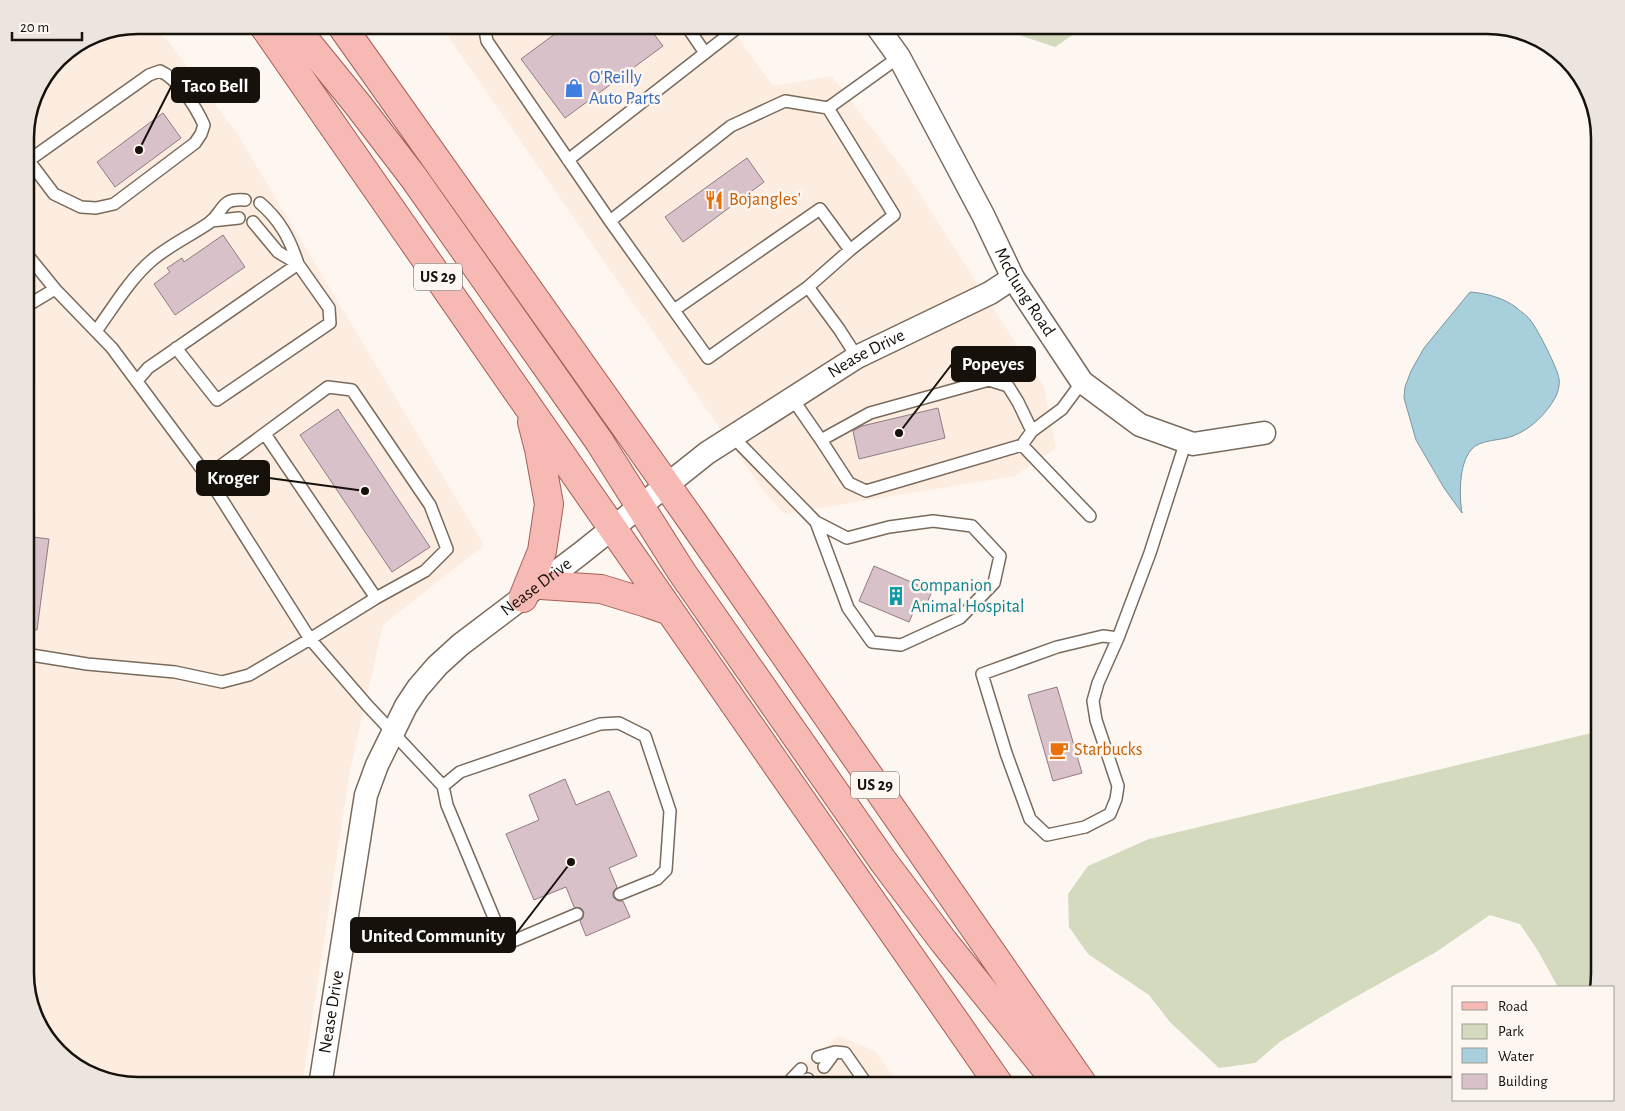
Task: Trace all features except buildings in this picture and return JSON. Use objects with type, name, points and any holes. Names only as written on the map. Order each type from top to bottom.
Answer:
[{"type":"main road","name":"US 29","points":[[269,34],[994,1077]]},
{"type":"main road","points":[[300,34],[414,178],[593,433],[681,571],[883,861],[950,949],[1053,1077]]},
{"type":"main road","name":"US 29","points":[[348,34],[666,485],[1078,1077]]},
{"type":"main road","points":[[526,404],[539,449],[549,504],[542,551],[532,592],[601,589],[670,612]]},
{"type":"street","name":"McClung Road","points":[[882,34],[899,57],[983,215],[1013,278],[1082,382],[1140,425],[1193,444],[1264,433]]},
{"type":"street","name":"Nease Drive","points":[[321,1077],[366,795],[377,765],[406,706],[418,688],[437,666],[460,645],[532,592],[698,460],[856,357],[990,293],[1013,278]]},
{"type":"lane","points":[[486,34],[487,41],[568,160],[708,358],[808,287],[894,215],[828,108]]},
{"type":"lane","points":[[692,34],[705,53]]},
{"type":"lane","points":[[568,160],[729,34]]},
{"type":"lane","points":[[610,221],[732,126],[785,101],[828,108],[899,57]]},
{"type":"lane","points":[[34,157],[149,75],[160,71],[169,76],[198,112],[204,125],[195,143],[114,204],[96,208],[80,207],[54,194],[34,170]]},
{"type":"lane","points":[[96,331],[135,278],[151,261],[211,221],[226,202],[236,199],[245,200]]},
{"type":"lane","points":[[176,348],[217,400],[330,323],[329,308],[298,264],[291,242],[270,211],[260,203]]},
{"type":"lane","points":[[674,310],[820,209],[850,250]]},
{"type":"lane","points":[[211,221],[239,218]]},
{"type":"lane","points":[[253,222],[278,252],[298,264]]},
{"type":"lane","points":[[34,263],[55,289],[112,348],[207,476],[310,640],[367,705],[443,786],[447,805],[497,925],[511,942],[577,914]]},
{"type":"lane","points":[[137,381],[148,368],[298,264]]},
{"type":"lane","points":[[808,287],[856,357]]},
{"type":"lane","points":[[34,302],[55,289]]},
{"type":"lane","points":[[821,440],[870,413],[989,380],[1008,386],[1032,431]]},
{"type":"lane","points":[[792,398],[849,483],[866,491],[1022,445],[1032,431],[1062,409],[1082,382]]},
{"type":"lane","points":[[34,655],[88,664],[175,672],[222,682],[249,674],[310,640],[376,598],[425,571],[447,549],[430,505],[352,390],[328,388],[207,476]]},
{"type":"lane","points":[[265,434],[376,598]]},
{"type":"lane","points":[[733,437],[816,522],[847,538],[889,528],[933,521],[972,526],[1000,556],[994,583],[960,618],[901,645],[872,642],[848,608],[816,522]]},
{"type":"lane","points":[[1118,638],[1103,636],[1057,647],[982,674],[1006,754],[1030,819],[1047,835],[1086,827],[1110,814],[1116,799],[1118,786],[1096,720],[1093,701],[1098,683],[1118,638],[1150,553],[1186,441]]},
{"type":"lane","points":[[1022,445],[1090,516]]},
{"type":"lane","points":[[443,786],[460,772],[600,724],[619,723],[645,736],[670,811],[666,870],[657,879],[620,894]]},
{"type":"lane","points":[[821,1062],[835,1052],[845,1053],[862,1077]]},
{"type":"lane","points":[[800,1077],[805,1074]]},
{"type":"shaded area","points":[[159,34],[169,42],[236,132],[484,545],[383,625],[350,770],[303,1077],[124,1076],[111,1074],[80,1060],[60,1042],[48,1025],[39,1006],[34,980],[34,131],[37,111],[42,98],[55,75],[64,64],[86,48],[111,37]]},
{"type":"shaded area","points":[[446,34],[735,34],[773,86],[832,76],[907,174],[1044,387],[1056,448],[1015,476],[784,514],[762,489]]},
{"type":"shaded area","points":[[839,1036],[875,1051],[894,1077],[788,1077]]},
{"type":"green space","points":[[1016,34],[1074,34],[1055,47]]},
{"type":"green space","points":[[1591,733],[1590,986],[1557,986],[1520,924],[1490,915],[1436,952],[1281,1041],[1255,1063],[1219,1068],[1170,1022],[1149,995],[1088,954],[1069,927],[1068,894],[1088,866],[1149,839]]},
{"type":"water","points":[[1470,292],[1501,299],[1512,304],[1528,317],[1552,359],[1558,374],[1559,383],[1557,394],[1551,404],[1532,425],[1513,436],[1479,444],[1471,450],[1462,471],[1460,498],[1462,513],[1444,488],[1416,440],[1404,398],[1405,387],[1411,371],[1424,348]]},
{"type":"place","name":"O'Reilly Auto Parts","points":[[574,88]]},
{"type":"place","name":"Taco Bell","points":[[139,150]]},
{"type":"place","name":"Bojangles'","points":[[714,200]]},
{"type":"place","name":"Popeyes","points":[[899,433]]},
{"type":"place","name":"Kroger","points":[[365,491]]},
{"type":"place","name":"Companion Animal Hospital","points":[[896,596]]},
{"type":"place","name":"Starbucks","points":[[1059,750]]},
{"type":"place","name":"United Community","points":[[571,862]]}]
